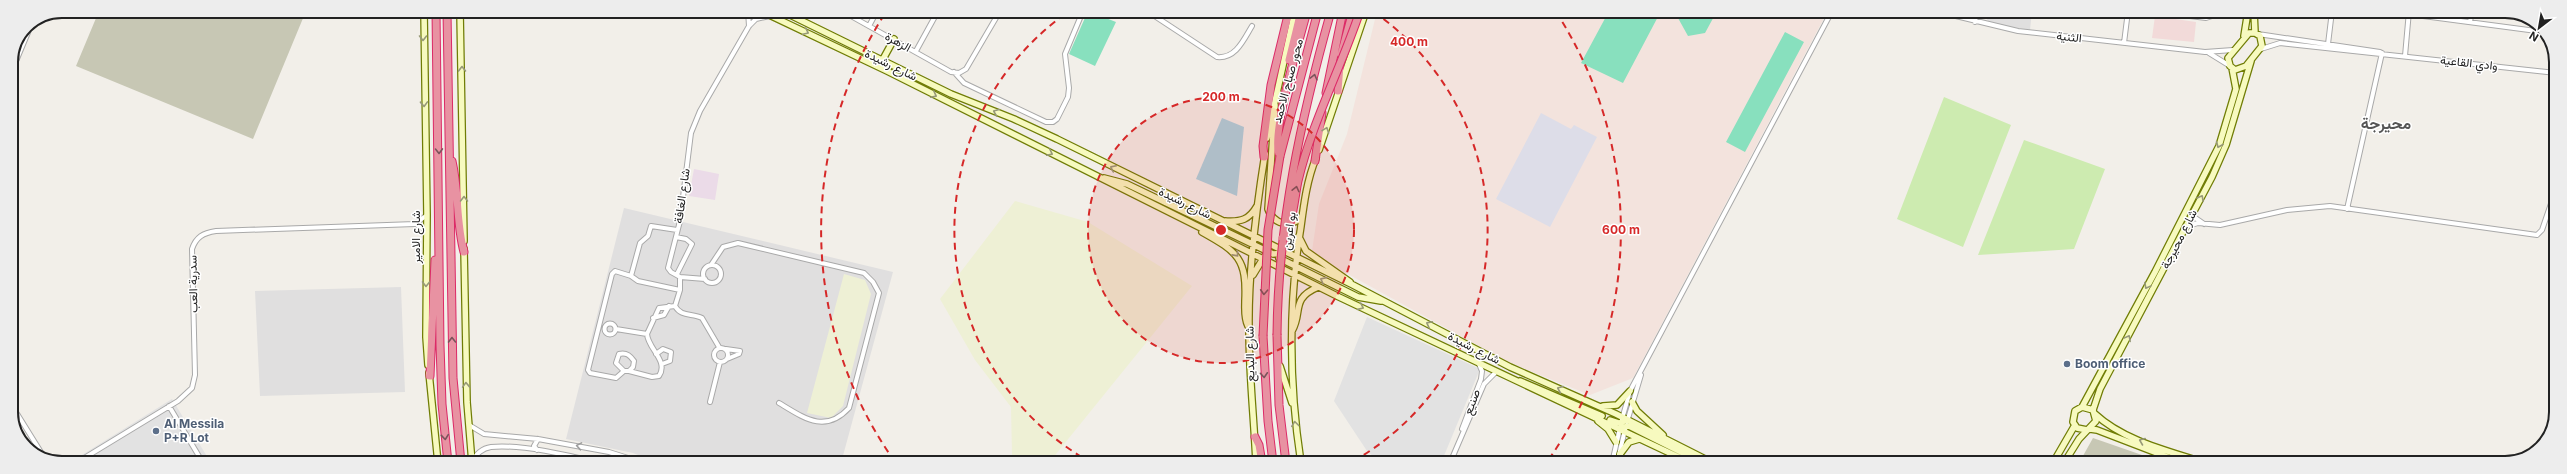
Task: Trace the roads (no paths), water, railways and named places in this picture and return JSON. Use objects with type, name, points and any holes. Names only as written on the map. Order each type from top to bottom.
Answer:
[{"type":"highway","name":"شارع الامير","points":[[436,18],[442,397],[447,456]]},
{"type":"highway","points":[[447,18],[453,378],[460,456]]},
{"type":"highway","points":[[1264,157],[1263,146],[1271,85],[1286,18]]},
{"type":"highway","points":[[1282,116],[1284,86],[1299,18]]},
{"type":"highway","points":[[1282,116],[1292,68],[1305,18]]},
{"type":"highway","name":"محور صباح الاحمد","points":[[1280,156],[1316,18]]},
{"type":"highway","name":"بو اعرين","points":[[1285,456],[1279,405],[1277,335],[1282,238],[1295,153],[1329,18]]},
{"type":"highway","points":[[1315,161],[1330,70],[1341,18]]},
{"type":"highway","points":[[1338,91],[1341,53],[1351,18]]},
{"type":"highway","points":[[1282,238],[1289,231],[1298,181],[1309,143],[1357,18]]},
{"type":"highway","name":"بو اعرين","points":[[1272,456],[1266,402],[1263,336],[1268,230],[1280,156],[1277,142],[1282,116]]},
{"type":"highway","points":[[448,143],[456,177],[460,236],[464,252]]},
{"type":"highway","points":[[430,376],[435,256],[439,230]]},
{"type":"highway","points":[[1255,437],[1259,445],[1261,456]]},
{"type":"main road","name":"شارع الامير","points":[[424,18],[427,215],[426,337],[437,456]]},
{"type":"main road","points":[[460,18],[464,252],[463,299],[468,424],[472,456]]},
{"type":"main road","name":"شارع رشيدة","points":[[774,18],[1143,198],[1263,259],[1496,373],[1559,400],[1669,441],[1699,456]]},
{"type":"main road","name":"شارع رشيدة","points":[[799,18],[882,61],[951,94],[1014,119],[1353,285],[1510,367],[1595,405],[1624,424],[1640,438],[1677,456]]},
{"type":"main road","points":[[1293,18],[1274,101],[1264,157],[1255,237],[1274,255],[1279,266],[1279,359],[1285,387],[1293,405]]},
{"type":"main road","name":"بو اعرين","points":[[1300,456],[1293,405],[1291,332],[1294,274],[1299,235],[1315,161],[1364,18]]},
{"type":"main road","points":[[2244,36],[2247,18]]},
{"type":"main road","points":[[2255,18],[2256,33],[2262,39],[2260,49],[2243,69],[2231,67],[2228,58],[2233,50],[2244,36],[2249,33],[2256,33]]},
{"type":"main road","points":[[882,61],[894,40]]},
{"type":"main road","name":"شارع محيرجة","points":[[2082,407],[2188,214],[2212,177],[2226,145],[2251,61]]},
{"type":"main road","name":"شارع محيرجة","points":[[2094,412],[2100,389],[2185,228],[2188,214],[2219,146],[2228,122],[2236,85],[2231,67]]},
{"type":"main road","points":[[1274,101],[1276,117],[1268,209],[1273,218],[1282,224],[1292,224],[1302,217]]},
{"type":"main road","points":[[1100,178],[1111,178],[1127,184],[1358,297],[1385,302]]},
{"type":"main road","points":[[1143,198],[1221,243],[1238,257],[1245,271],[1245,315],[1249,328]]},
{"type":"main road","points":[[1223,221],[1244,220],[1252,214],[1259,204]]},
{"type":"main road","points":[[1252,278],[1263,259],[1268,255],[1274,255],[1284,251],[1299,235],[1306,250],[1346,278],[1353,285]]},
{"type":"main road","name":"شارع البديع","points":[[1255,237],[1249,328],[1251,403],[1256,456]]},
{"type":"main road","points":[[1291,332],[1294,326],[1296,311],[1301,299],[1318,286]]},
{"type":"main road","points":[[1507,378],[1528,383],[1612,421],[1624,424],[1689,456]]},
{"type":"main road","points":[[1595,405],[1616,406],[1624,400],[1630,391]]},
{"type":"main road","points":[[1559,400],[1603,425],[1616,442]]},
{"type":"main road","points":[[1632,402],[1644,418],[1669,441]]},
{"type":"main road","points":[[2165,456],[2097,430],[2080,430],[2075,425],[2073,415],[2082,407],[2094,412],[2111,427],[2186,456]]},
{"type":"main road","points":[[2068,456],[2070,451],[2096,422],[2094,412]]},
{"type":"main road","points":[[2057,456],[2075,425]]},
{"type":"main road","points":[[1620,454],[1629,442],[1640,438]]},
{"type":"street","points":[[748,18],[749,26]]},
{"type":"street","points":[[749,26],[756,19],[761,18]]},
{"type":"street","name":"الزهرة","points":[[855,18],[954,72],[964,83],[1046,122],[1052,122],[1058,118],[1068,97],[1069,88],[1065,54],[1080,18]]},
{"type":"street","points":[[869,26],[873,18]]},
{"type":"street","points":[[916,51],[934,18]]},
{"type":"street","points":[[954,72],[966,69],[996,18]]},
{"type":"street","points":[[1158,18],[1218,57],[1226,57],[1234,53],[1252,26]]},
{"type":"street","points":[[1620,454],[1630,391],[1828,18]]},
{"type":"street","name":"الثنية","points":[[1960,18],[2018,31],[2205,52],[2233,50]]},
{"type":"street","points":[[1975,22],[1976,18]]},
{"type":"street","points":[[2124,43],[2127,18]]},
{"type":"street","points":[[2328,44],[2331,18]]},
{"type":"street","points":[[2405,56],[2408,18]]},
{"type":"street","points":[[2442,18],[2536,31]]},
{"type":"street","points":[[2470,22],[2471,18]]},
{"type":"street","name":"شارع الغافة","points":[[675,306],[680,290],[679,275],[671,272],[668,268],[676,236],[691,133],[700,111],[749,26]]},
{"type":"street","name":"وادي القاعية","points":[[2256,33],[2382,53]]},
{"type":"street","name":"وادي القاعية","points":[[2260,49],[2280,42],[2549,72]]},
{"type":"street","name":"الثنية","points":[[2205,52],[2218,57],[2231,67]]},
{"type":"street","points":[[2348,209],[2382,53]]},
{"type":"street","points":[[2185,228],[2192,224],[2220,225],[2287,210],[2323,206],[2476,224],[2537,235],[2542,230],[2549,210]]},
{"type":"street","points":[[2188,214],[2204,224]]},
{"type":"street","points":[[427,215],[415,224],[427,232]]},
{"type":"street","name":"سدرية العب","points":[[86,456],[169,406],[188,392],[194,381],[192,249],[194,243],[203,234],[216,231],[415,224]]},
{"type":"street","points":[[631,276],[640,243],[648,236],[651,226],[677,230]]},
{"type":"street","points":[[676,236],[686,239],[692,244],[679,275],[704,279],[713,283],[720,277],[720,270],[711,265]]},
{"type":"street","points":[[704,279],[704,272],[711,265],[722,247],[738,243],[864,273],[873,282],[879,293],[849,408],[839,418],[826,423],[803,418],[779,403]]},
{"type":"street","points":[[624,370],[615,379],[590,373],[588,370],[612,274],[615,271],[631,276],[638,281],[680,290]]},
{"type":"street","points":[[630,371],[633,367],[634,361],[630,355],[623,353],[616,358],[618,366],[624,370],[652,377],[659,376],[662,371],[662,364],[647,334],[653,318],[661,306],[675,306],[683,314],[702,318],[719,348]]},
{"type":"street","points":[[653,318],[664,315],[668,306]]},
{"type":"street","points":[[616,330],[647,334]]},
{"type":"street","points":[[719,348],[740,351],[739,354],[720,362]]},
{"type":"street","points":[[719,348],[714,355],[720,362]]},
{"type":"street","points":[[656,354],[663,349],[671,352],[670,361],[662,364]]},
{"type":"street","points":[[726,349],[728,353],[727,359]]},
{"type":"street","points":[[710,402],[720,362]]},
{"type":"street","name":"صنيع","points":[[1459,441],[1481,379],[1482,371],[1479,364]]},
{"type":"street","points":[[1613,456],[1616,442],[1632,402],[1642,370]]},
{"type":"street","name":"صنيع","points":[[1453,456],[1486,381],[1496,373]]},
{"type":"street","points":[[169,406],[199,456]]},
{"type":"street","points":[[18,415],[39,450]]},
{"type":"street","points":[[468,424],[484,434],[538,439],[609,452],[622,456]]},
{"type":"street","points":[[537,450],[534,446],[538,439]]},
{"type":"street","points":[[477,456],[479,453],[490,447],[537,450],[566,456]]},
{"type":"water","points":[[1222,118],[1244,127],[1237,196],[1196,179]]},
{"type":"place","name":"Boom office","points":[[2067,364]]},
{"type":"place","name":"Al Messila P+R Lot","points":[[156,431]]},
{"type":"district","name":"محيرجة","points":[[2386,123]]}]
